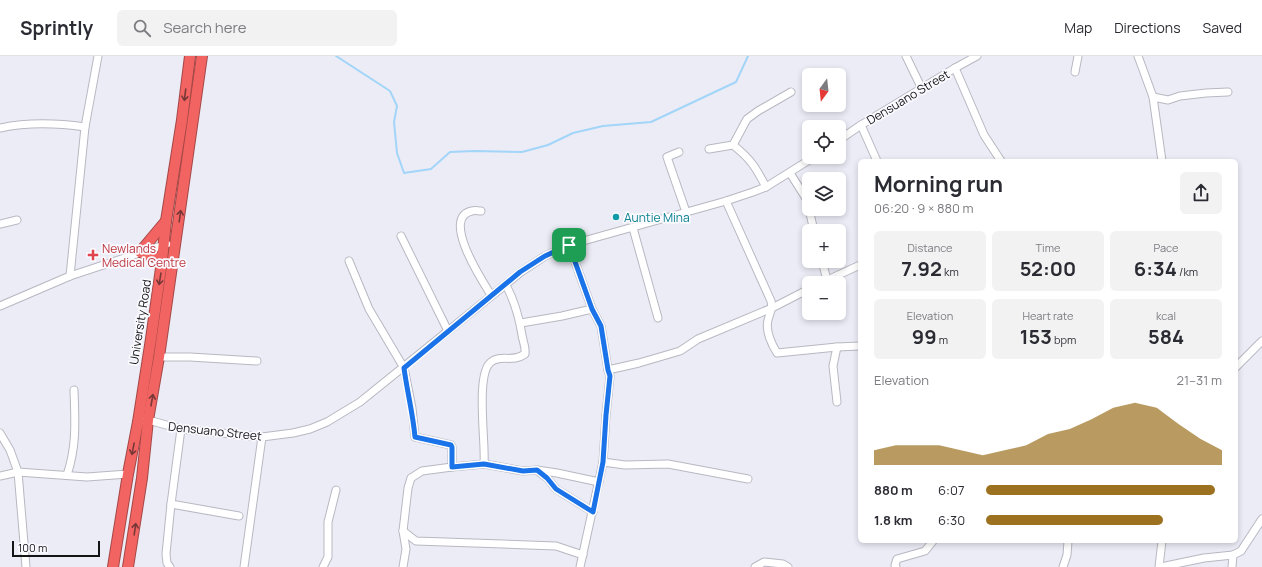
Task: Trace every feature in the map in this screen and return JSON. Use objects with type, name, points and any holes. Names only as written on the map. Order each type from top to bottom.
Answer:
[{"type":"highway","name":"University Road","points":[[113,567],[138,422],[190,56]]},
{"type":"highway","name":"University Road","points":[[128,567],[142,478],[148,420],[159,357],[202,56]]},
{"type":"highway","points":[[162,261],[140,252],[166,220]]},
{"type":"street","points":[[70,276],[85,127],[98,56]]},
{"type":"street","points":[[906,56],[922,88]]},
{"type":"street","name":"Densuano Street","points":[[846,135],[977,56]]},
{"type":"street","points":[[1075,72],[1078,56]]},
{"type":"street","points":[[1138,56],[1153,97],[1162,159]]},
{"type":"street","points":[[955,68],[984,135],[1000,159]]},
{"type":"street","points":[[733,145],[747,119],[791,92]]},
{"type":"street","points":[[1153,97],[1168,100],[1180,96],[1206,92],[1228,92]]},
{"type":"street","points":[[0,128],[26,124],[56,123],[85,127]]},
{"type":"street","points":[[861,125],[876,159]]},
{"type":"street","points":[[709,149],[733,145],[747,156],[755,166],[766,187]]},
{"type":"street","points":[[679,152],[667,156],[686,212]]},
{"type":"street","name":"Densuano Street","points":[[138,422],[148,420],[181,429],[262,437],[292,434],[310,429],[327,422],[360,402],[404,368],[448,330],[491,295],[506,285],[520,272],[545,256],[569,245],[726,201],[766,187],[804,164]]},
{"type":"street","points":[[790,173],[807,200],[812,224]]},
{"type":"street","points":[[726,201],[771,301],[772,308],[768,321],[767,332],[777,353],[858,346]]},
{"type":"street","points":[[481,210],[470,211],[464,216],[460,225],[461,235],[467,250],[491,295]]},
{"type":"street","points":[[0,224],[17,220]]},
{"type":"street","points":[[633,228],[658,318]]},
{"type":"street","points":[[401,236],[448,330]]},
{"type":"street","points":[[0,306],[70,276],[176,241]]},
{"type":"street","points":[[569,245],[592,309],[601,326],[610,376],[603,462],[580,567]]},
{"type":"street","points":[[349,261],[370,309],[404,368],[407,391],[412,408],[415,437],[451,445],[452,467]]},
{"type":"street","points":[[835,276],[858,266]]},
{"type":"street","points":[[484,464],[485,454],[482,404],[485,371],[489,363],[498,358],[513,359],[520,357],[525,354],[526,349],[522,337],[521,323],[514,301],[506,285]]},
{"type":"street","points":[[608,370],[680,351],[698,339],[772,308],[802,293]]},
{"type":"street","points":[[521,323],[592,309]]},
{"type":"street","points":[[1238,365],[1262,341]]},
{"type":"street","points":[[836,402],[833,366],[837,347]]},
{"type":"street","points":[[159,357],[190,357],[257,361]]},
{"type":"street","points":[[67,476],[72,460],[75,442],[74,390]]},
{"type":"street","points":[[170,567],[167,563],[166,554],[181,429]]},
{"type":"street","points":[[0,433],[10,450],[18,472],[26,567]]},
{"type":"street","points":[[244,567],[262,437]]},
{"type":"street","points":[[603,462],[625,465],[668,464],[748,479]]},
{"type":"street","points":[[403,567],[406,549],[403,531],[405,505],[411,478],[422,471],[484,464],[523,471],[537,470],[599,482]]},
{"type":"street","points":[[537,470],[547,478],[556,489],[593,512]]},
{"type":"street","points":[[0,476],[18,472],[86,477],[128,474]]},
{"type":"street","points":[[323,567],[328,557],[328,522],[336,490]]},
{"type":"street","points":[[171,504],[239,516]]},
{"type":"street","points":[[1162,543],[1160,567],[1204,558],[1233,555],[1241,551],[1262,519]]},
{"type":"street","points":[[403,531],[416,541],[556,546],[583,554]]},
{"type":"street","points":[[406,549],[416,541]]},
{"type":"street","points":[[896,567],[895,565],[897,559],[925,551],[931,543]]},
{"type":"street","points":[[1063,567],[1067,555],[1068,543]]},
{"type":"street","points":[[1232,567],[1233,555]]},
{"type":"street","points":[[755,567],[764,562],[783,564],[788,567]]},
{"type":"waterway","points":[[336,56],[390,91],[397,106],[394,122],[397,153],[404,173],[431,169],[450,152],[522,152],[548,145],[573,133],[603,126],[651,122],[736,82],[748,56]]},
{"type":"place","name":"Auntie Mina","points":[[616,217]]},
{"type":"place","name":"Newlands Medical Centre","points":[[93,255]]},
{"type":"route","points":[[569,245],[592,309],[601,326],[610,376],[603,462],[593,512],[556,489],[547,478],[537,470],[523,471],[484,464],[452,467],[451,445],[416,439],[415,437],[412,408],[407,391],[404,368],[448,330],[506,285],[520,272],[545,256],[569,245]]}]
